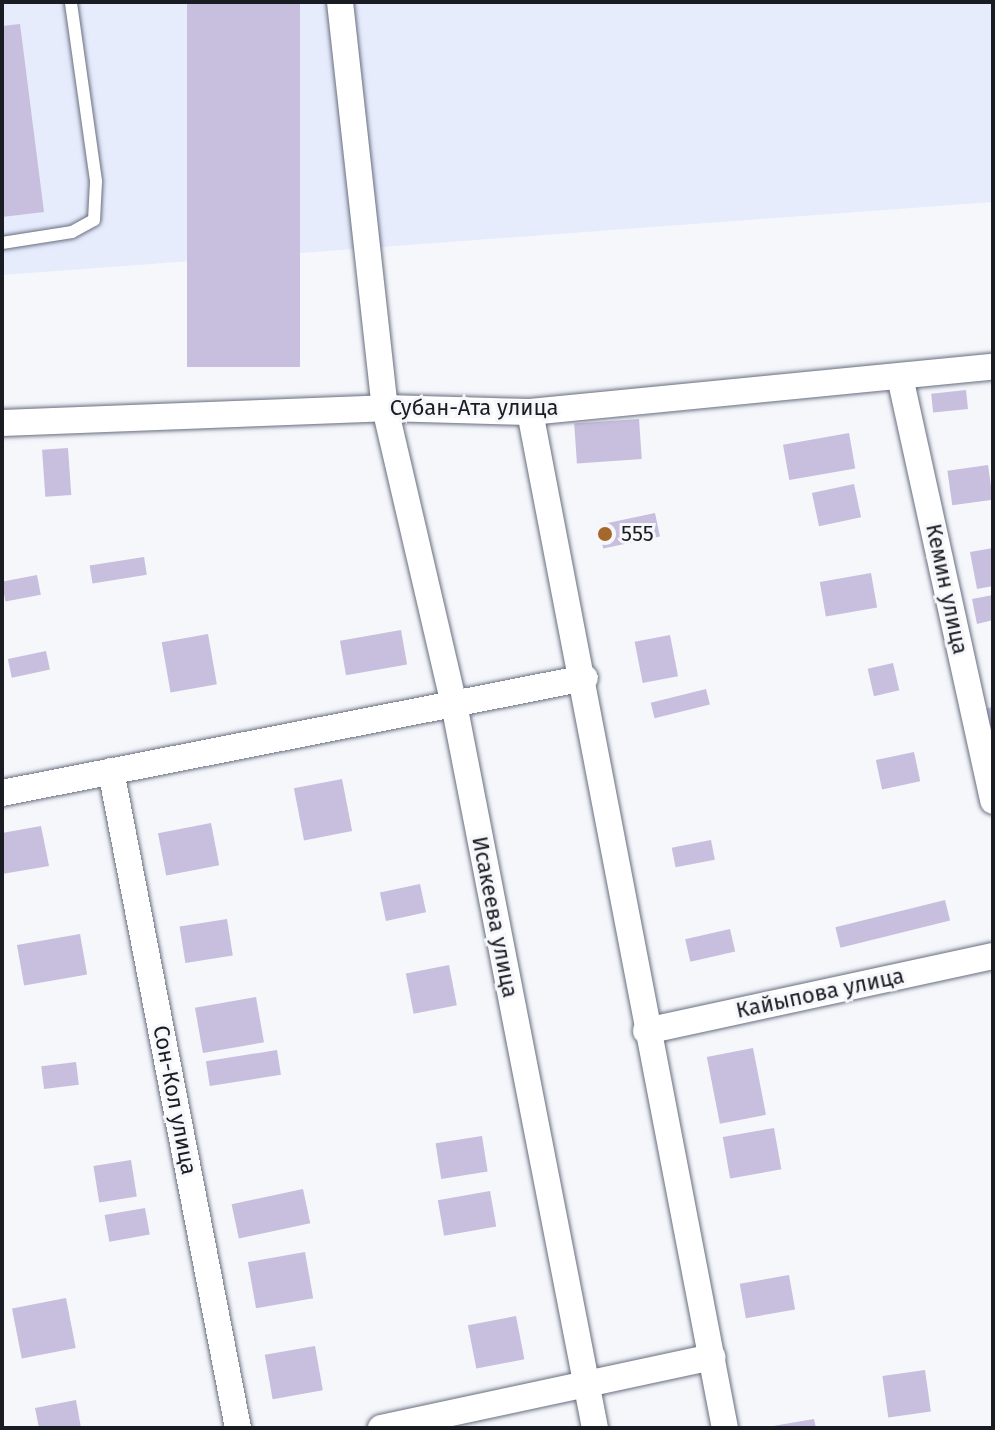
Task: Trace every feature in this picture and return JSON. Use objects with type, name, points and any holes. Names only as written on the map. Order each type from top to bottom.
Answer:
[{"type":"street","name":"Исакеева улица","points":[[340,2],[385,408],[454,704],[595,1428]]},
{"type":"street","name":"Субан-Ата улица","points":[[2,423],[385,408],[530,412],[993,367]]},
{"type":"street","name":"Кемин улица","points":[[900,377],[993,801]]},
{"type":"street","points":[[530,412],[585,678],[646,1031],[725,1428]]},
{"type":"street","points":[[2,793],[585,678]]},
{"type":"street","name":"Сон-Кол улица","points":[[111,771],[238,1428]]},
{"type":"street","name":"Кайыпова улица","points":[[646,1031],[993,956]]},
{"type":"street","points":[[381,1428],[712,1357]]},
{"type":"lane","points":[[2,243],[72,232],[94,220],[96,181],[71,2]]},
{"type":"shaded area","points":[[2,2],[993,2],[993,202],[2,275]]},
{"type":"building","points":[[187,2],[300,2],[300,367],[187,367]]},
{"type":"building","points":[[20,24],[44,212],[2,217],[2,26]]},
{"type":"building","points":[[966,390],[968,409],[933,413],[931,394]]},
{"type":"building","points":[[639,419],[642,459],[577,463],[574,424]]},
{"type":"building","points":[[849,433],[855,468],[789,480],[783,445]]},
{"type":"building","points":[[68,448],[71,495],[45,497],[42,450]]},
{"type":"building","points":[[988,465],[993,500],[952,505],[947,471]]},
{"type":"building","points":[[854,484],[861,517],[819,526],[812,493]]},
{"type":"building","points":[[655,513],[660,536],[603,549],[598,525]]},
{"type":"building","points":[[993,548],[993,586],[977,589],[970,552]]},
{"type":"building","points":[[144,557],[147,575],[92,583],[90,566]]},
{"type":"building","points":[[871,573],[877,607],[826,616],[820,582]]},
{"type":"building","points":[[37,575],[41,595],[5,602],[2,582]]},
{"type":"building","points":[[993,595],[993,620],[977,624],[972,599]]},
{"type":"building","points":[[401,630],[407,664],[346,675],[340,641]]},
{"type":"building","points":[[208,634],[217,684],[171,692],[162,642]]},
{"type":"building","points":[[670,635],[678,676],[643,683],[635,642]]},
{"type":"building","points":[[46,651],[50,670],[12,678],[8,659]]},
{"type":"building","points":[[893,663],[899,690],[874,696],[868,669]]},
{"type":"building","points":[[706,689],[710,705],[655,718],[651,703]]},
{"type":"building","points":[[993,707],[993,747],[984,709]]},
{"type":"building","points":[[914,752],[920,781],[882,789],[876,760]]},
{"type":"building","points":[[342,779],[352,831],[304,840],[294,788]]},
{"type":"building","points":[[211,823],[219,865],[166,876],[158,833]]},
{"type":"building","points":[[41,826],[49,866],[2,874],[2,833]]},
{"type":"building","points":[[711,840],[715,860],[676,867],[672,848]]},
{"type":"building","points":[[420,884],[426,912],[386,921],[380,893]]},
{"type":"building","points":[[945,900],[950,920],[840,948],[835,927]]},
{"type":"building","points":[[227,919],[233,956],[185,963],[180,927]]},
{"type":"building","points":[[730,929],[735,951],[690,962],[685,939]]},
{"type":"building","points":[[80,934],[87,974],[24,985],[17,945]]},
{"type":"building","points":[[449,965],[457,1005],[414,1014],[406,973]]},
{"type":"building","points":[[256,997],[264,1042],[203,1053],[195,1008]]},
{"type":"building","points":[[753,1048],[766,1115],[720,1124],[707,1057]]},
{"type":"building","points":[[277,1050],[281,1075],[210,1086],[206,1061]]},
{"type":"building","points":[[76,1062],[79,1085],[44,1089],[41,1066]]},
{"type":"building","points":[[774,1128],[781,1169],[730,1178],[723,1137]]},
{"type":"building","points":[[482,1136],[488,1172],[441,1179],[436,1143]]},
{"type":"building","points":[[131,1160],[137,1197],[99,1202],[93,1166]]},
{"type":"building","points":[[303,1189],[310,1223],[239,1238],[232,1204]]},
{"type":"building","points":[[490,1191],[496,1226],[444,1236],[438,1200]]},
{"type":"building","points":[[145,1208],[150,1235],[109,1242],[105,1215]]},
{"type":"building","points":[[305,1252],[313,1298],[256,1308],[248,1262]]},
{"type":"building","points":[[789,1275],[795,1309],[746,1318],[740,1284]]},
{"type":"building","points":[[66,1298],[76,1348],[22,1359],[12,1308]]},
{"type":"building","points":[[516,1316],[524,1359],[476,1369],[468,1325]]},
{"type":"building","points":[[315,1346],[323,1390],[273,1399],[265,1355]]},
{"type":"building","points":[[925,1370],[931,1412],[888,1418],[882,1376]]},
{"type":"building","points":[[76,1400],[81,1428],[39,1428],[35,1408]]},
{"type":"building","points":[[814,1419],[816,1428],[773,1426]]},
{"type":"place","name":"555","points":[[605,534]]}]
